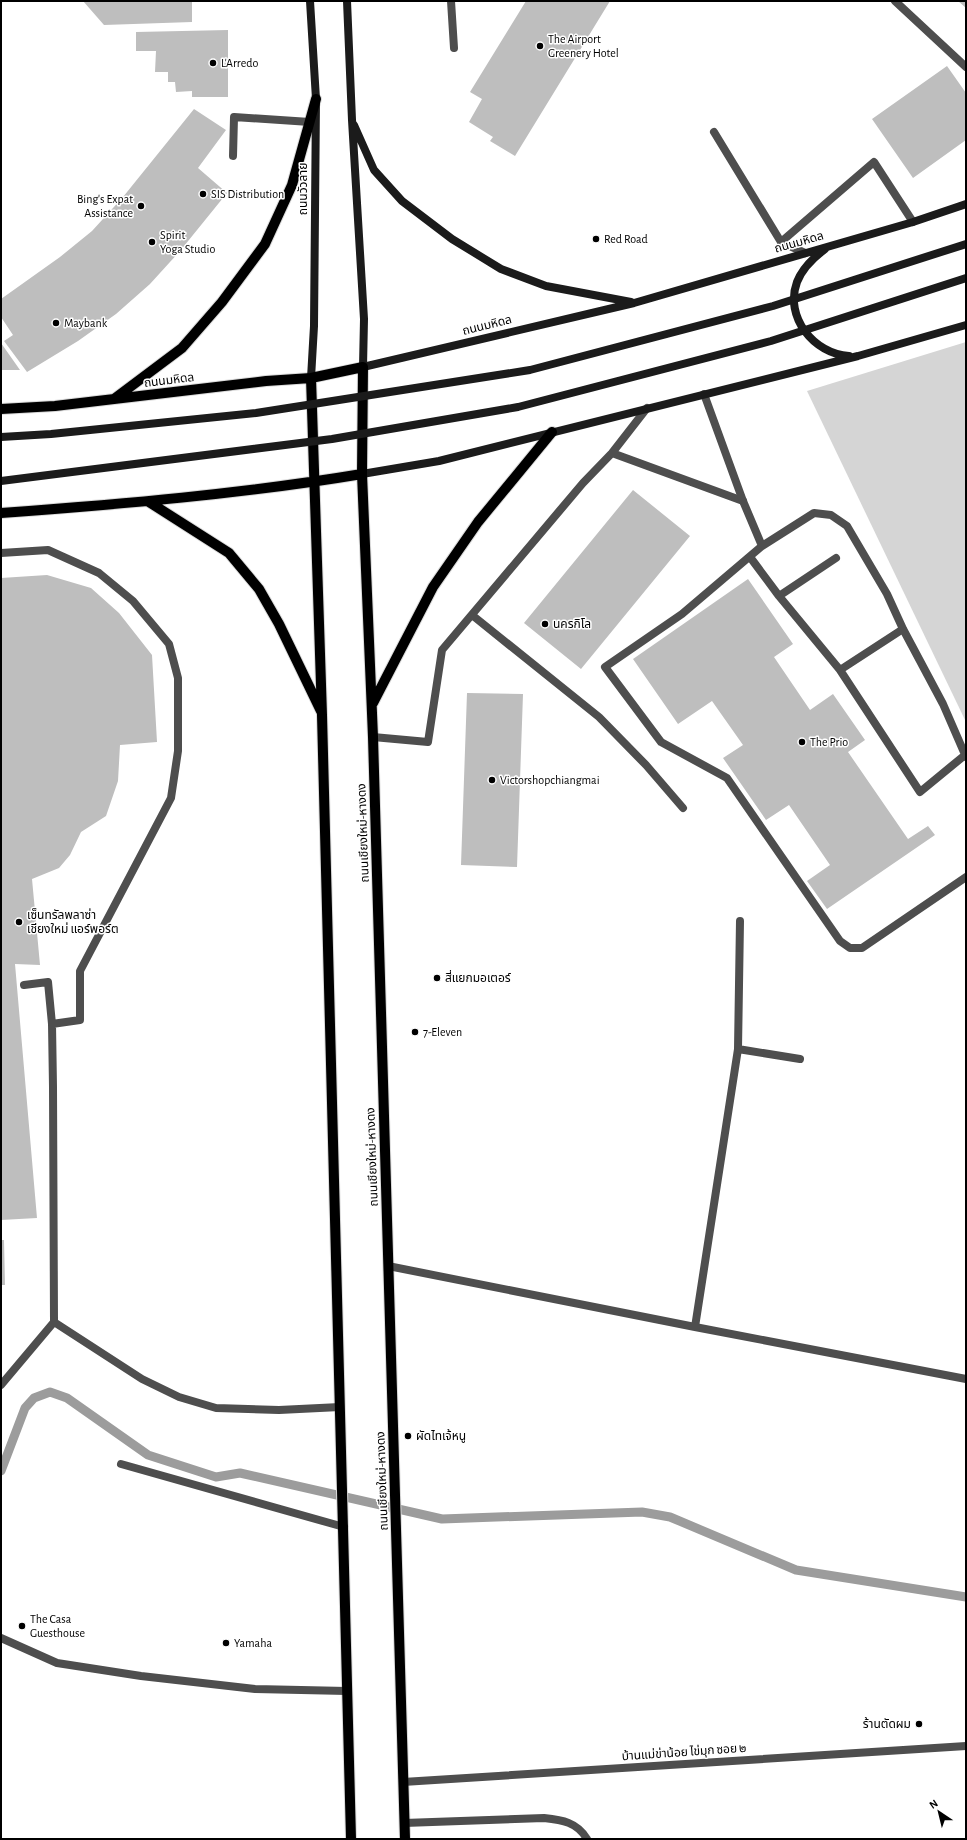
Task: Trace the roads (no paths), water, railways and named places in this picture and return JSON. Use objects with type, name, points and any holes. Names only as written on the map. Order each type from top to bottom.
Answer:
[{"type":"main road","name":"ถนนวัวลาย","points":[[310,1],[316,99],[314,326],[311,378]]},
{"type":"main road","points":[[347,1],[352,120],[364,319],[363,367]]},
{"type":"main road","points":[[112,400],[182,348],[222,302],[265,244],[292,185],[316,99]]},
{"type":"main road","points":[[352,120],[374,170],[402,201],[452,239],[501,269],[546,286],[634,303]]},
{"type":"main road","name":"ถนนมหิดล","points":[[1,409],[55,406],[266,381],[311,378],[363,367],[634,303],[913,222],[966,204]]},
{"type":"main road","points":[[1,437],[51,434],[256,412],[530,370],[773,306],[966,244]]},
{"type":"main road","points":[[827,247],[807,265],[797,282],[793,301],[797,318],[806,335],[821,347],[839,355],[858,356]]},
{"type":"main road","points":[[1,481],[332,439],[518,408],[771,341],[966,278]]},
{"type":"main road","points":[[1,513],[149,502],[315,482],[439,461],[858,356],[966,325]]},
{"type":"main road","name":"ถนนเชียงใหม่-หางดง","points":[[363,367],[362,474],[374,737],[405,1839]]},
{"type":"main road","points":[[311,378],[322,715],[351,1839]]},
{"type":"main road","points":[[372,704],[433,587],[478,522],[552,432]]},
{"type":"main road","points":[[149,502],[229,553],[259,589],[279,624],[322,715]]},
{"type":"street","points":[[451,1],[454,48]]},
{"type":"street","points":[[901,3],[966,67]]},
{"type":"street","points":[[233,156],[234,117],[310,122]]},
{"type":"street","points":[[714,132],[781,242],[805,254]]},
{"type":"street","points":[[781,242],[874,162],[913,222]]},
{"type":"street","points":[[704,394],[743,501],[762,546]]},
{"type":"street","points":[[374,737],[428,742],[442,650],[583,484],[612,453],[647,408]]},
{"type":"street","points":[[612,453],[743,501]]},
{"type":"street","points":[[750,557],[779,596],[840,670],[920,792],[966,756],[943,704],[903,629],[887,594],[848,526],[831,515],[814,513],[762,546],[682,614],[605,667],[662,742],[727,778],[840,941],[850,948],[862,948],[966,877]]},
{"type":"street","points":[[1,553],[48,550],[99,573],[133,601],[169,644],[178,678],[178,751],[171,798],[80,971],[80,1020],[52,1024]]},
{"type":"street","points":[[779,596],[836,558]]},
{"type":"street","points":[[472,615],[599,717],[646,764],[683,808]]},
{"type":"street","points":[[840,670],[903,629]]},
{"type":"street","points":[[695,1327],[738,1049],[740,921]]},
{"type":"street","points":[[1,1386],[54,1322],[54,1095],[52,1024],[48,982],[24,985]]},
{"type":"street","points":[[738,1049],[800,1058]]},
{"type":"street","points":[[388,1266],[966,1379]]},
{"type":"street","points":[[54,1322],[142,1379],[179,1397],[216,1408],[279,1410],[340,1407]]},
{"type":"street","points":[[121,1464],[344,1527]]},
{"type":"street","points":[[1,1638],[58,1663],[141,1676],[255,1689],[348,1691]]},
{"type":"street","name":"บ้านแม่ข่าน้อย ไข่มุก ซอย ๒","points":[[404,1782],[966,1746]]},
{"type":"street","points":[[404,1823],[544,1818],[563,1820],[572,1824],[587,1839]]},
{"type":"waterway","points":[[1,1471],[25,1408],[34,1398],[50,1392],[67,1398],[148,1455],[216,1477],[240,1473],[442,1519],[642,1512],[670,1517],[796,1570],[966,1597]]},
{"type":"place","name":"The Airport Greenery Hotel","points":[[540,46]]},
{"type":"place","name":"L'Arredo","points":[[213,63]]},
{"type":"place","name":"SIS Distribution","points":[[203,194]]},
{"type":"place","name":"Bing's Expat Assistance","points":[[141,206]]},
{"type":"place","name":"Red Road","points":[[596,239]]},
{"type":"place","name":"Spirit Yoga Studio","points":[[152,242]]},
{"type":"place","name":"Maybank","points":[[56,323]]},
{"type":"place","name":"นครกิโล","points":[[545,624]]},
{"type":"place","name":"The Prio","points":[[802,742]]},
{"type":"place","name":"Victorshopchiangmai","points":[[492,780]]},
{"type":"place","name":"เซ็นทรัลพลาซ่า เชียงใหม่ แอร์พอร์ต","points":[[19,922]]},
{"type":"place","name":"สี่แยกมอเตอร์","points":[[437,978]]},
{"type":"place","name":"7-Eleven","points":[[415,1032]]},
{"type":"place","name":"ผัดไทเจ้หนู","points":[[408,1436]]},
{"type":"place","name":"The Casa Guesthouse","points":[[22,1626]]},
{"type":"place","name":"Yamaha","points":[[226,1643]]},
{"type":"place","name":"ร้านตัดผม","points":[[919,1724]]}]
